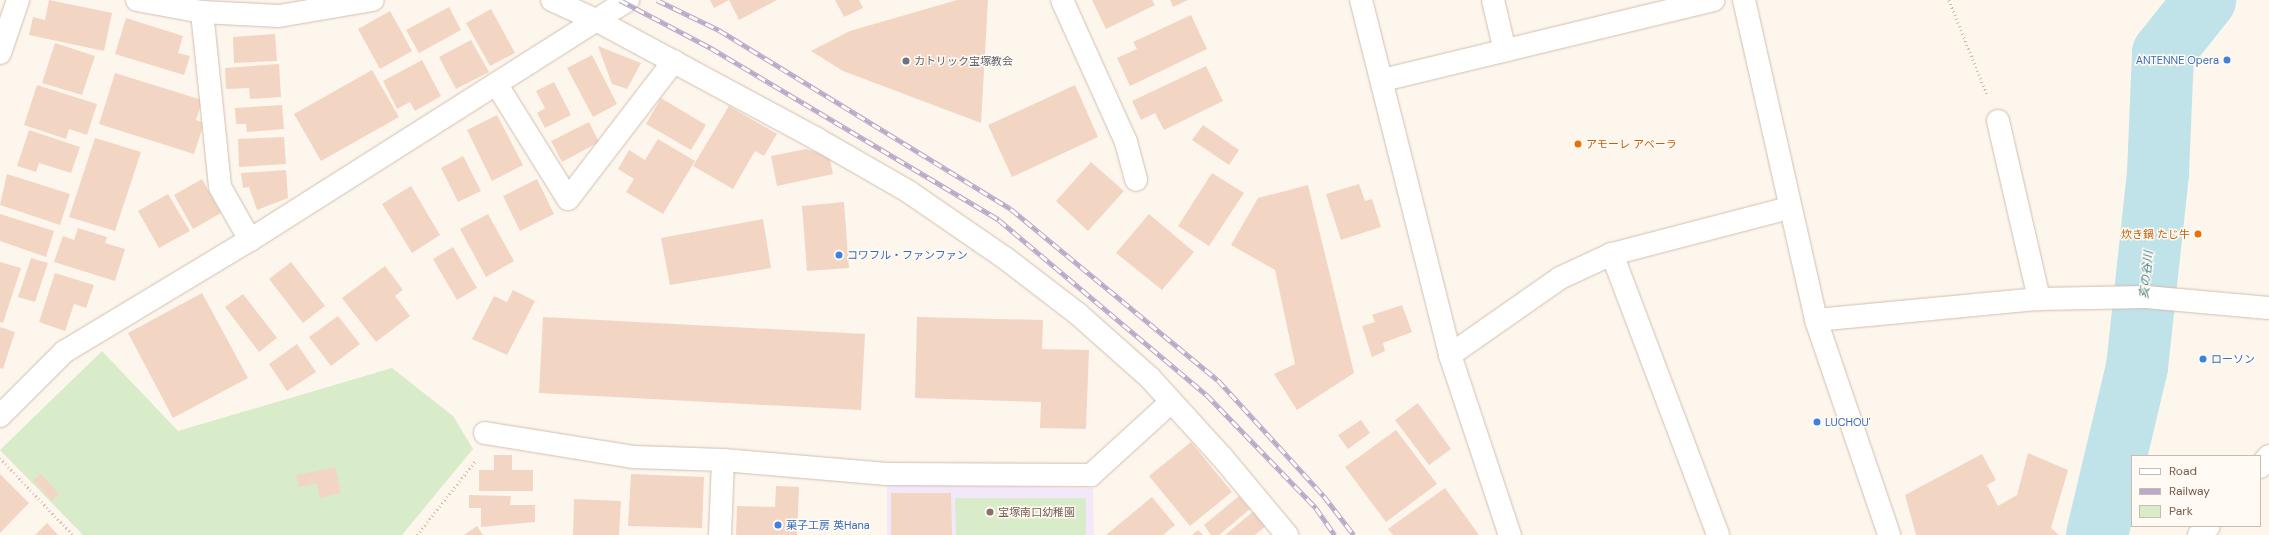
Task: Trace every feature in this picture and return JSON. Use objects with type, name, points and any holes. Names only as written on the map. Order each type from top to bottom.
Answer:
[{"type":"street","points":[[0,53],[18,0]]},
{"type":"street","points":[[137,0],[202,12],[279,16],[373,0]]},
{"type":"street","points":[[552,0],[598,21],[674,61],[909,192],[1078,314],[1171,402],[1287,535]]},
{"type":"street","points":[[0,416],[64,352],[250,240],[598,21],[628,0]]},
{"type":"street","points":[[1062,0],[1126,142],[1136,180]]},
{"type":"street","points":[[1361,0],[1383,80],[1450,355],[1510,535]]},
{"type":"street","points":[[1493,0],[1505,51]]},
{"type":"street","points":[[1383,80],[1714,0]]},
{"type":"street","points":[[1744,0],[1789,208],[1816,320],[1890,535]]},
{"type":"street","points":[[202,12],[220,187],[250,240]]},
{"type":"street","points":[[497,85],[568,199],[674,61]]},
{"type":"street","points":[[1998,121],[2040,299]]},
{"type":"street","points":[[1450,355],[1560,278],[1612,254],[1789,208]]},
{"type":"street","points":[[1612,254],[1718,535]]},
{"type":"street","points":[[1816,320],[2040,299],[2146,297],[2269,308]]},
{"type":"street","points":[[490,433],[634,457],[723,460],[886,474],[1091,475],[1171,402]]},
{"type":"street","points":[[2261,466],[2269,456]]},
{"type":"street","points":[[720,535],[723,460]]},
{"type":"street","points":[[2200,535],[2208,527]]},
{"type":"path","points":[[1949,0],[1998,121]]},
{"type":"path","points":[[417,535],[490,433]]},
{"type":"path","points":[[0,458],[73,535]]},
{"type":"shaded area","name":"宝塚南口幼稚園","points":[[887,483],[1093,488],[1094,535],[887,535]]},
{"type":"green space","points":[[102,351],[178,431],[392,368],[453,416],[473,449],[402,535],[83,535],[0,450]]},
{"type":"green space","points":[[955,498],[1086,498],[1086,535],[956,535]]},
{"type":"building","points":[[49,0],[112,13],[104,51],[29,35],[33,17],[45,20]]},
{"type":"building","points":[[710,0],[729,0],[714,8]]},
{"type":"building","points":[[729,0],[777,0],[739,20]]},
{"type":"building","points":[[835,0],[859,0],[863,8],[844,17]]},
{"type":"building","name":"カトリック宝塚教会","points":[[957,0],[988,0],[981,123],[843,71],[811,51],[850,31]]},
{"type":"building","points":[[1092,0],[1152,0],[1155,5],[1106,29]]},
{"type":"building","points":[[1170,0],[1188,0],[1173,7]]},
{"type":"building","points":[[449,7],[461,30],[419,53],[406,30]]},
{"type":"building","points":[[491,9],[515,53],[490,66],[466,23]]},
{"type":"building","points":[[390,11],[412,51],[380,69],[358,29]]},
{"type":"building","points":[[1191,15],[1207,49],[1130,86],[1117,58],[1137,49],[1133,42]]},
{"type":"building","points":[[126,18],[183,36],[178,53],[190,56],[184,75],[115,54]]},
{"type":"building","points":[[275,34],[277,61],[234,63],[233,37]]},
{"type":"building","points":[[471,40],[489,72],[456,89],[439,57]]},
{"type":"building","points":[[55,43],[95,56],[82,95],[42,83]]},
{"type":"building","points":[[598,46],[641,63],[627,89],[612,84]]},
{"type":"building","points":[[592,55],[617,104],[593,117],[567,68]]},
{"type":"building","points":[[422,60],[441,96],[415,111],[410,102],[397,109],[383,81]]},
{"type":"building","points":[[279,64],[281,97],[250,99],[249,88],[226,89],[225,68]]},
{"type":"building","points":[[1206,66],[1223,101],[1164,130],[1155,113],[1141,120],[1132,101]]},
{"type":"building","points":[[372,70],[399,117],[321,161],[294,114]]},
{"type":"building","points":[[115,73],[202,100],[196,120],[204,123],[194,154],[99,124]]},
{"type":"building","points":[[554,82],[571,115],[545,128],[537,113],[545,108],[536,91]]},
{"type":"building","points":[[37,85],[97,104],[87,135],[69,129],[66,139],[24,125]]},
{"type":"building","points":[[1075,85],[1098,137],[1012,177],[988,125]]},
{"type":"building","points":[[661,98],[706,125],[691,150],[646,124]]},
{"type":"building","points":[[282,105],[284,129],[247,132],[246,124],[236,124],[235,108]]},
{"type":"building","points":[[729,106],[777,134],[764,156],[755,151],[733,189],[693,166]]},
{"type":"building","points":[[497,115],[523,165],[492,181],[467,130]]},
{"type":"building","points":[[589,122],[599,142],[562,162],[551,141]]},
{"type":"building","points":[[1203,125],[1239,150],[1229,165],[1192,140]]},
{"type":"building","points":[[29,130],[80,147],[71,173],[39,163],[36,172],[17,166]]},
{"type":"building","points":[[284,137],[286,164],[239,167],[238,139]]},
{"type":"building","points":[[95,138],[141,152],[115,231],[69,217]]},
{"type":"building","points":[[658,139],[695,161],[663,214],[626,192],[634,179],[618,169],[629,150],[645,160]]},
{"type":"building","points":[[806,149],[829,156],[833,174],[777,186],[771,156]]},
{"type":"building","points":[[463,156],[481,191],[458,202],[441,168]]},
{"type":"building","points":[[1091,162],[1124,191],[1088,231],[1056,201]]},
{"type":"building","points":[[286,170],[288,198],[257,210],[249,187],[243,188],[241,173]]},
{"type":"building","points":[[1212,173],[1244,193],[1209,246],[1178,226]]},
{"type":"building","points":[[7,174],[70,194],[60,225],[0,205]]},
{"type":"building","points":[[202,179],[221,213],[193,229],[174,195]]},
{"type":"building","points":[[537,179],[554,214],[520,231],[503,196]]},
{"type":"building","points":[[1359,184],[1365,201],[1372,199],[1381,227],[1341,240],[1326,194]]},
{"type":"building","points":[[1308,185],[1354,373],[1297,410],[1274,374],[1295,364],[1275,270],[1231,245],[1258,198]]},
{"type":"building","points":[[411,186],[440,235],[412,253],[382,204]]},
{"type":"building","points":[[168,194],[190,231],[159,248],[138,211]]},
{"type":"building","points":[[844,202],[849,268],[807,271],[802,206]]},
{"type":"building","points":[[0,214],[54,231],[46,257],[0,241]]},
{"type":"building","points":[[488,214],[514,261],[486,277],[460,229]]},
{"type":"building","points":[[1149,214],[1194,252],[1162,290],[1116,253]]},
{"type":"building","points":[[763,219],[771,268],[670,285],[661,238]]},
{"type":"building","points":[[78,228],[107,237],[105,243],[125,249],[115,281],[54,262],[63,236],[74,240]]},
{"type":"building","points":[[453,247],[477,288],[457,300],[433,259]]},
{"type":"building","points":[[31,258],[48,263],[35,302],[18,297]]},
{"type":"building","points":[[0,262],[21,268],[3,323],[0,322]]},
{"type":"building","points":[[291,262],[325,306],[303,323],[269,279]]},
{"type":"building","points":[[385,266],[403,290],[395,296],[410,316],[376,342],[342,298]]},
{"type":"building","points":[[55,273],[94,285],[86,308],[74,304],[65,331],[39,322]]},
{"type":"building","points":[[513,290],[535,301],[507,355],[472,339],[494,296],[507,302]]},
{"type":"building","points":[[202,293],[248,378],[173,418],[128,333]]},
{"type":"building","points":[[243,294],[277,338],[259,352],[225,307]]},
{"type":"building","points":[[1402,305],[1412,332],[1383,343],[1385,351],[1372,357],[1362,326],[1375,322],[1372,315]]},
{"type":"building","points":[[338,316],[360,344],[331,366],[309,337]]},
{"type":"building","points":[[543,317],[865,334],[861,410],[539,393]]},
{"type":"building","points":[[917,317],[1043,320],[1042,349],[1089,350],[1086,429],[1040,428],[1041,402],[915,398]]},
{"type":"building","points":[[0,327],[15,332],[3,369],[0,368]]},
{"type":"building","points":[[297,344],[316,372],[287,391],[269,364]]},
{"type":"building","points":[[1418,403],[1451,449],[1429,465],[1395,420]]},
{"type":"building","points":[[1361,420],[1370,433],[1348,449],[1338,435]]},
{"type":"building","points":[[1396,430],[1437,484],[1386,522],[1345,467]]},
{"type":"building","points":[[1191,442],[1232,492],[1190,526],[1149,476]]},
{"type":"building","points":[[2028,453],[2068,470],[2051,528],[2059,535],[1916,535],[1905,495],[1982,454],[1996,480],[1987,485],[1998,506],[2017,495]]},
{"type":"building","points":[[494,455],[512,455],[512,470],[533,470],[533,491],[479,491],[479,470],[494,470]]},
{"type":"building","points":[[335,467],[341,493],[320,498],[317,483],[299,487],[296,475]]},
{"type":"building","points":[[0,474],[29,503],[0,533]]},
{"type":"building","points":[[41,474],[59,494],[52,501],[33,480]]},
{"type":"building","points":[[631,474],[704,477],[702,528],[628,526]]},
{"type":"building","points":[[776,486],[799,487],[797,535],[736,535],[737,506],[775,507]]},
{"type":"building","points":[[1445,488],[1479,535],[1393,535],[1388,529]]},
{"type":"building","points":[[891,493],[951,493],[952,535],[891,535]]},
{"type":"building","points":[[469,495],[511,496],[510,505],[535,505],[535,522],[481,527],[481,508],[469,508]]},
{"type":"building","points":[[1239,496],[1250,509],[1219,535],[1211,535],[1204,525]]},
{"type":"building","points":[[1152,497],[1175,525],[1163,535],[1106,535]]},
{"type":"building","points":[[574,499],[621,501],[619,535],[573,535]]},
{"type":"building","points":[[1255,510],[1267,525],[1255,535],[1225,535]]},
{"type":"building","points":[[47,523],[58,535],[35,535]]},
{"type":"building","points":[[477,526],[483,535],[464,535]]},
{"type":"building","points":[[1198,530],[1203,535],[1192,535]]},
{"type":"waterway","name":"亥の谷川","points":[[2097,535],[2137,367],[2158,173],[2163,53],[2205,0]]},
{"type":"railway","points":[[620,0],[711,48],[999,220],[1207,395],[1316,508],[1335,535]]},
{"type":"railway","points":[[657,0],[719,30],[1011,209],[1218,380],[1324,496],[1354,535]]},
{"type":"place","name":"ANTENNE Opera","points":[[2227,60]]},
{"type":"place","name":"カトリック宝塚教会","points":[[906,61]]},
{"type":"place","name":"アモーレ アベーラ","points":[[1578,144]]},
{"type":"place","name":"炊き鍋 たじ牛","points":[[2198,234]]},
{"type":"place","name":"コワフル・ファンファン","points":[[839,255]]},
{"type":"place","name":"ローソン","points":[[2203,359]]},
{"type":"place","name":"LUCHOU'","points":[[1817,422]]},
{"type":"place","name":"宝塚南口幼稚園","points":[[990,512]]},
{"type":"place","name":"菓子工房 英Hana","points":[[778,525]]}]
